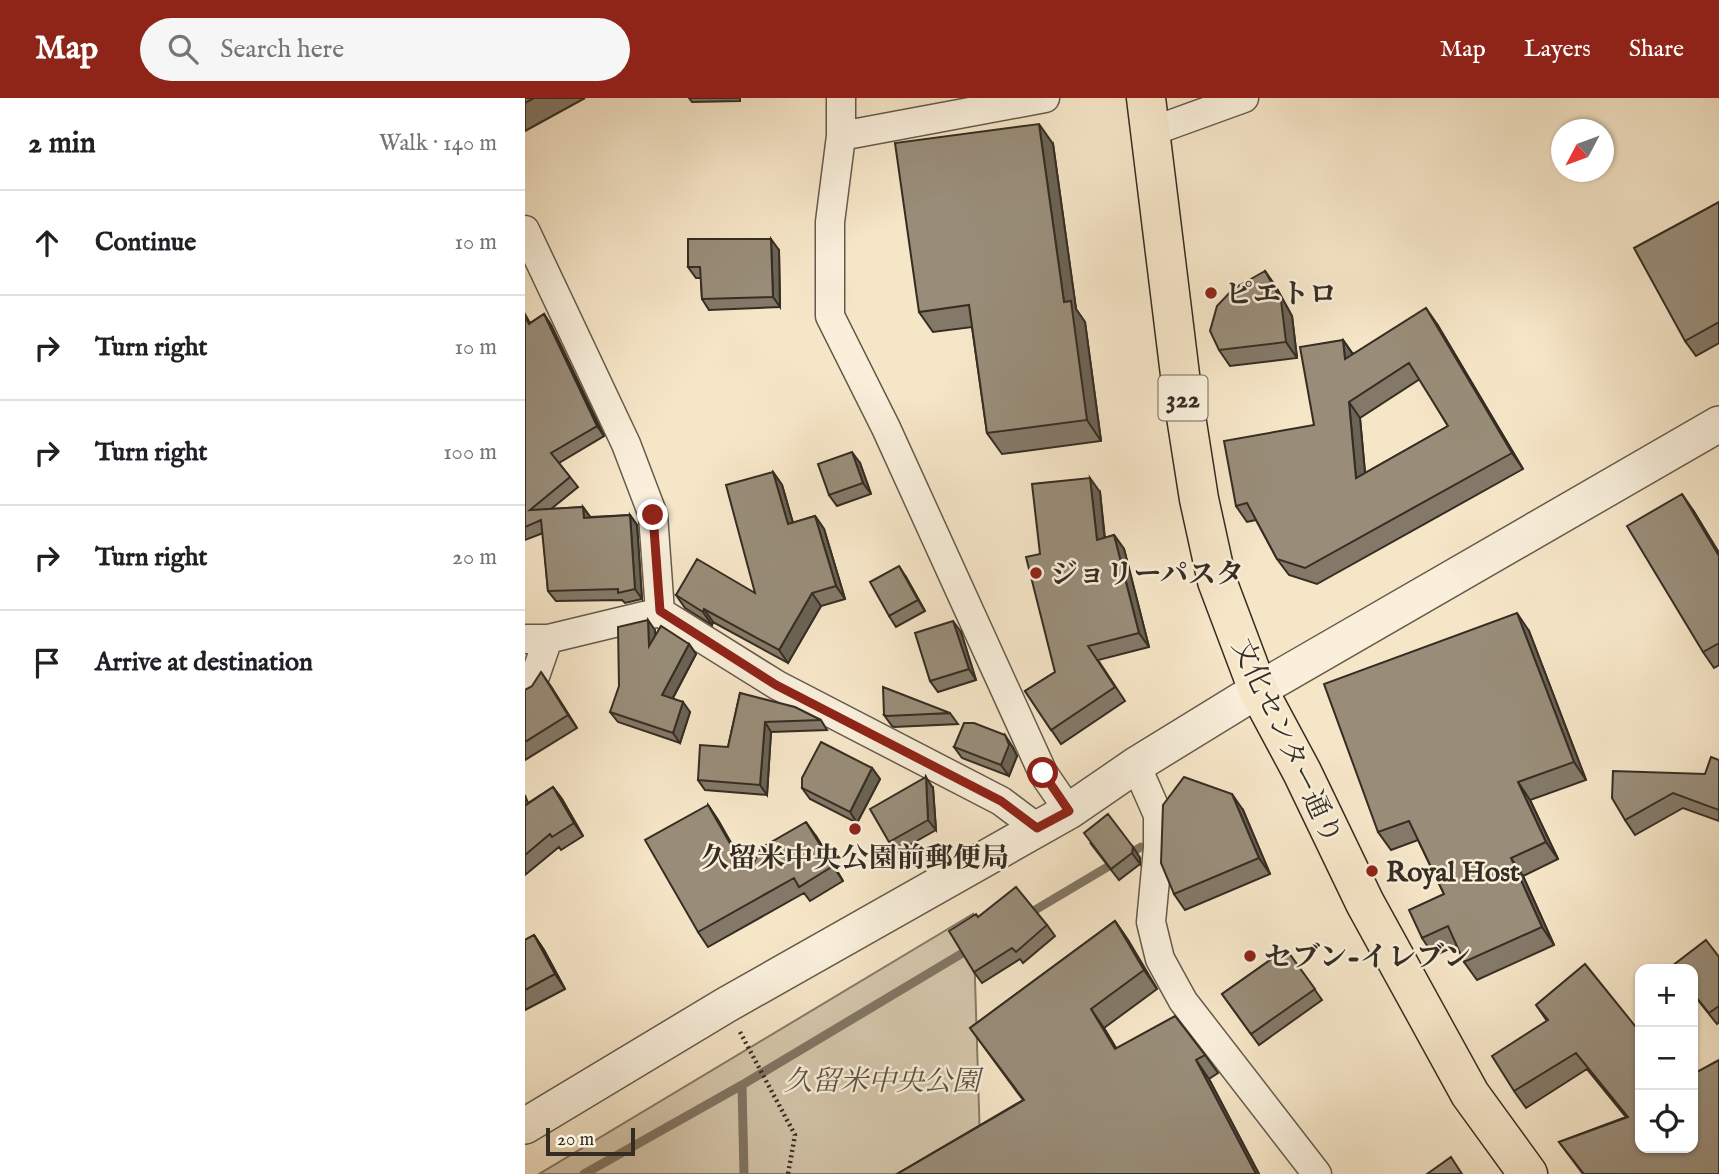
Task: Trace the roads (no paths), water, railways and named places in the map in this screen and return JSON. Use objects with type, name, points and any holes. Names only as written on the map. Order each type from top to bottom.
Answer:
[{"type":"highway","name":"文化センター通り","points":[[1148,115],[1182,391],[1199,499],[1217,581],[1258,690],[1302,772],[1365,903],[1470,1094],[1528,1174]]},
{"type":"street","points":[[841,98],[841,136],[829,222],[830,316],[886,428],[1043,773],[1069,811]]},
{"type":"street","points":[[841,136],[1045,98]]},
{"type":"street","points":[[1148,115],[1244,98]]},
{"type":"street","points":[[528,242],[627,444],[653,515],[660,611]]},
{"type":"street","points":[[525,1126],[726,1005],[1069,811],[1136,765],[1258,690],[1719,424]]},
{"type":"street","points":[[525,689],[532,685],[536,639],[660,611],[776,685],[1001,801],[1037,828]]},
{"type":"street","points":[[1136,765],[1158,815],[1158,848],[1150,922],[1160,959],[1183,1001],[1317,1174]]},
{"type":"waterway","points":[[1025,916],[1141,847]]},
{"type":"waterway","points":[[584,1174],[742,1085],[971,948]]},
{"type":"waterway","points":[[742,1085],[744,1174]]},
{"type":"place","name":"ピエトロ","points":[[1211,293]]},
{"type":"place","name":"ジョリーパスタ","points":[[1036,573]]},
{"type":"place","name":"久留米中央公園前郵便局","points":[[855,829]]},
{"type":"place","name":"Royal Host","points":[[1372,871]]},
{"type":"place","name":"セブン-イレブン","points":[[1250,956]]},
{"type":"park label","name":"久留米中央公園","points":[[882,1080]]}]
